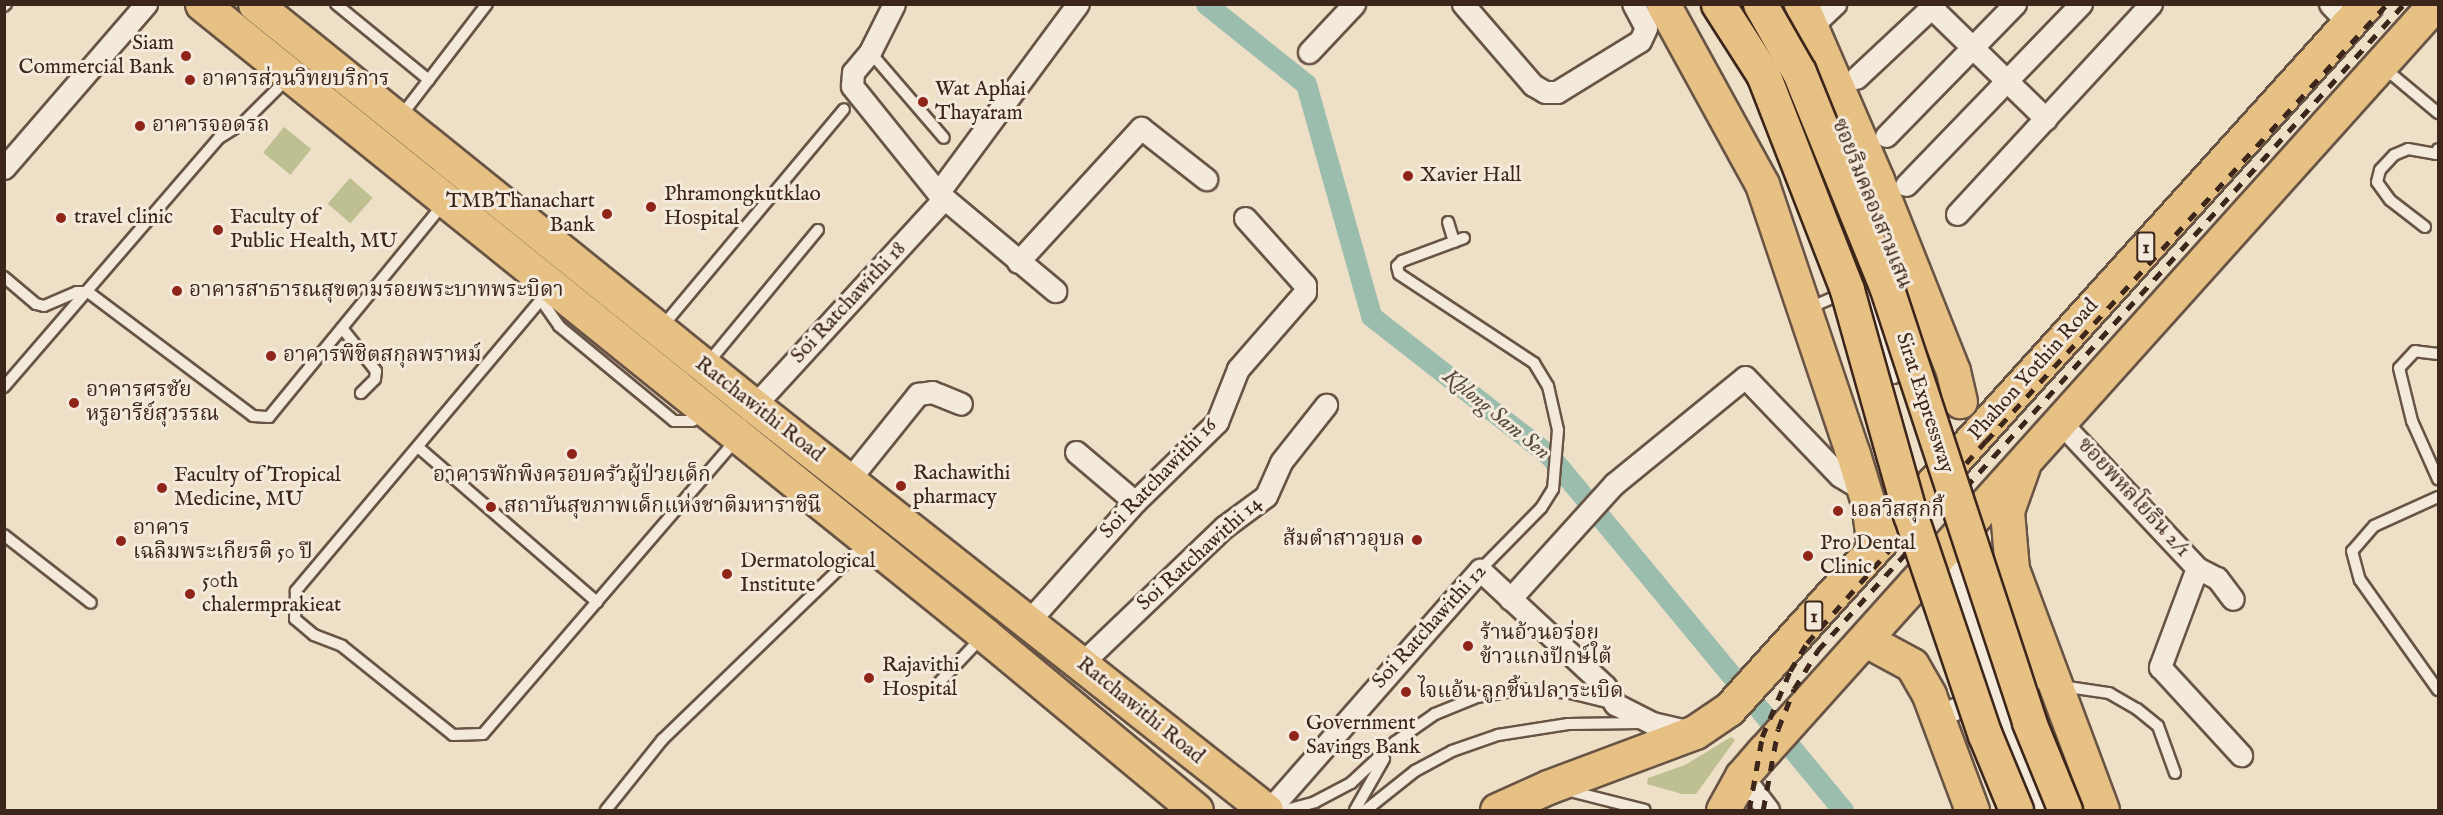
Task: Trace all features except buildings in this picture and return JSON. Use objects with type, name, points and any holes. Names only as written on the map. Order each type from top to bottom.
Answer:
[{"type":"main road","name":"Ratchawithi Road","points":[[202,4],[446,201],[547,293],[709,413],[985,635],[1196,810]]},
{"type":"main road","name":"Ratchawithi Road","points":[[255,4],[659,331],[1267,810]]},
{"type":"main road","points":[[1663,4],[1762,184],[1864,490],[1874,547]]},
{"type":"main road","name":"Sirat Expressway","points":[[1718,4],[1763,74],[1847,290],[1910,514],[1985,735],[2016,810]]},
{"type":"main road","name":"Sirat Expressway","points":[[1760,4],[1799,72],[1886,286],[2029,722],[2065,810]]},
{"type":"main road","points":[[1723,810],[1742,776],[1764,751],[2023,466],[2435,4]]},
{"type":"main road","points":[[1819,9],[1852,139],[1953,371],[1960,401]]},
{"type":"main road","name":"Phahon Yothin Road","points":[[1497,810],[1548,787],[1695,732],[1729,709],[1754,684],[2349,11]]},
{"type":"main road","points":[[2023,466],[2007,511],[2007,548],[2051,679],[2102,810]]},
{"type":"main road","points":[[1866,640],[1912,664],[1937,716],[1972,810]]},
{"type":"street","points":[[4,168],[146,4]]},
{"type":"street","points":[[894,4],[870,52],[853,72],[852,86],[941,196],[1054,291]]},
{"type":"street","name":"Soi Ratchawithi 18","points":[[754,406],[941,196],[1078,4]]},
{"type":"street","points":[[1309,52],[1354,4]]},
{"type":"street","points":[[1463,4],[1533,86],[1545,92],[1557,92],[1645,35],[1646,28],[1633,4]]},
{"type":"street","name":"ซอยริมคลองสามเสน","points":[[1785,4],[1852,139],[1897,270],[1941,377],[1981,428]]},
{"type":"street","points":[[1886,136],[1974,49],[2015,4]]},
{"type":"street","points":[[1906,185],[2081,4]]},
{"type":"street","points":[[1957,214],[2149,5]]},
{"type":"street","points":[[1856,78],[1933,6],[2046,119]]},
{"type":"street","points":[[1018,262],[1141,128],[1206,179]]},
{"type":"street","name":"Soi Ratchawithi 16","points":[[1028,622],[1135,501],[1217,422],[1238,369],[1305,292],[1305,285],[1245,218]]},
{"type":"street","points":[[1510,599],[1559,542],[1614,484],[1745,377],[1840,476],[1864,490]]},
{"type":"street","points":[[849,481],[918,394],[932,392],[961,404]]},
{"type":"street","name":"Soi Ratchawithi 14","points":[[1081,664],[1224,527],[1266,496],[1281,462],[1326,405]]},
{"type":"street","name":"ซอยพหลโยธิน 2/1","points":[[2061,423],[2162,526],[2197,568],[2160,667],[2241,755]]},
{"type":"street","points":[[1076,452],[1135,501]]},
{"type":"street","points":[[1949,548],[1999,692],[2045,810]]},
{"type":"street","points":[[2197,568],[2217,578],[2234,599]]},
{"type":"street","points":[[1480,570],[1605,686],[1615,704],[1652,723],[1695,732]]},
{"type":"street","name":"Soi Ratchawithi 12","points":[[1267,810],[1480,570]]},
{"type":"street","points":[[1937,716],[1999,692],[2051,679]]},
{"type":"street","points":[[1742,776],[1768,810]]},
{"type":"lane","points":[[336,4],[429,80]]},
{"type":"lane","points":[[399,119],[488,4]]},
{"type":"lane","points":[[870,52],[944,138]]},
{"type":"lane","points":[[2381,66],[2439,113]]},
{"type":"lane","points":[[4,387],[219,138],[243,123],[291,76]]},
{"type":"lane","points":[[659,331],[844,109]]},
{"type":"lane","points":[[2425,227],[2390,200],[2377,182],[2380,170],[2394,155],[2408,149],[2438,153]]},
{"type":"lane","points":[[4,277],[36,304],[44,306],[77,292],[88,292],[253,416],[261,417],[276,411],[446,201]]},
{"type":"lane","name":"Soi Ratchawithi 12","points":[[1448,222],[1459,240],[1402,261],[1397,266],[1399,274],[1534,363],[1548,386],[1558,430],[1557,472],[1553,489],[1541,508],[1480,570]]},
{"type":"lane","points":[[705,367],[818,230]]},
{"type":"lane","points":[[1805,309],[1897,270]]},
{"type":"lane","points":[[1863,285],[1894,378]]},
{"type":"lane","points":[[547,293],[296,591],[295,619],[314,634],[342,646],[453,735],[483,734],[738,437]]},
{"type":"lane","points":[[342,328],[376,371],[375,379],[361,393]]},
{"type":"lane","points":[[2439,354],[2415,351],[2399,368],[2412,421],[2439,479]]},
{"type":"lane","points":[[418,447],[597,602]]},
{"type":"lane","points":[[2439,496],[2374,526],[2352,551],[2360,580],[2439,690]]},
{"type":"lane","points":[[4,535],[91,603]]},
{"type":"lane","points":[[606,810],[662,740],[868,541]]},
{"type":"lane","points":[[936,686],[985,635]]},
{"type":"lane","points":[[2051,679],[2109,693],[2137,709],[2158,726],[2175,772]]},
{"type":"lane","points":[[1286,810],[1315,802],[1351,783],[1392,746],[1435,714],[1477,697],[1525,689],[1570,693],[1615,704]]},
{"type":"lane","points":[[1366,810],[1424,766],[1452,751],[1498,735],[1568,724],[1652,723]]},
{"type":"lane","points":[[1355,810],[1392,746]]},
{"type":"lane","points":[[1548,787],[1597,796],[1645,810]]},
{"type":"green space","points":[[284,127],[311,149],[290,175],[263,153]]},
{"type":"green space","points":[[350,178],[373,198],[350,223],[328,204]]},
{"type":"green space","points":[[1731,737],[1735,740],[1696,794],[1682,794],[1647,784],[1648,778],[1685,765]]},
{"type":"waterway","name":"Khlong Sam Sen","points":[[1206,4],[1306,84],[1371,316],[1550,456],[1843,810]]},
{"type":"railway","points":[[1749,810],[1762,737],[1790,671],[1807,643],[1986,441],[2387,4]]},
{"type":"railway","points":[[1763,810],[1778,729],[1794,689],[1818,650],[2404,4]]},
{"type":"place","name":"Siam Commercial Bank","points":[[186,56]]},
{"type":"place","name":"อาคารส่วนวิทยบริการ","points":[[190,80]]},
{"type":"place","name":"Wat Aphai Thayaram","points":[[923,102]]},
{"type":"place","name":"อาคารจอดรถ","points":[[140,126]]},
{"type":"place","name":"Xavier Hall","points":[[1408,176]]},
{"type":"place","name":"Phramongkutklao Hospital","points":[[651,207]]},
{"type":"place","name":"TMBThanachart Bank","points":[[607,214]]},
{"type":"place","name":"travel clinic","points":[[61,218]]},
{"type":"place","name":"Faculty of Public Health, MU","points":[[218,230]]},
{"type":"place","name":"อาคารสาธารณสุขตามรอยพระบาทพระบิดา","points":[[177,291]]},
{"type":"place","name":"อาคารพิชิตสกุลพราหม์","points":[[271,356]]},
{"type":"place","name":"อาคารศรชัย หรูอารีย์สุวรรณ","points":[[74,403]]},
{"type":"place","name":"อาคารพักพิงครอบครัวผู้ป่วยเด็ก","points":[[572,454]]},
{"type":"place","name":"Rachawithi pharmacy","points":[[901,486]]},
{"type":"place","name":"Faculty of Tropical Medicine, MU","points":[[162,488]]},
{"type":"place","name":"สถาบันสุขภาพเด็กแห่งชาติมหาราชินี","points":[[491,507]]},
{"type":"place","name":"เอลวิสสุกกี้","points":[[1838,511]]},
{"type":"place","name":"ส้มตำสาวอุบล","points":[[1417,540]]},
{"type":"place","name":"อาคาร เฉลิมพระเกียรติ 50 ปี","points":[[121,541]]},
{"type":"place","name":"Pro Dental Clinic","points":[[1808,556]]},
{"type":"place","name":"Dermatological Institute","points":[[727,574]]},
{"type":"place","name":"50th chalermprakieat","points":[[190,594]]},
{"type":"place","name":"ร้านอ้วนอร่อย ข้าวแกงปักษ์ใต้","points":[[1468,646]]},
{"type":"place","name":"Rajavithi Hospital","points":[[869,678]]},
{"type":"place","name":"ไจแอ้น ลูกชิ้นปลาระเบิด","points":[[1406,692]]},
{"type":"place","name":"Government Savings Bank","points":[[1294,736]]}]
